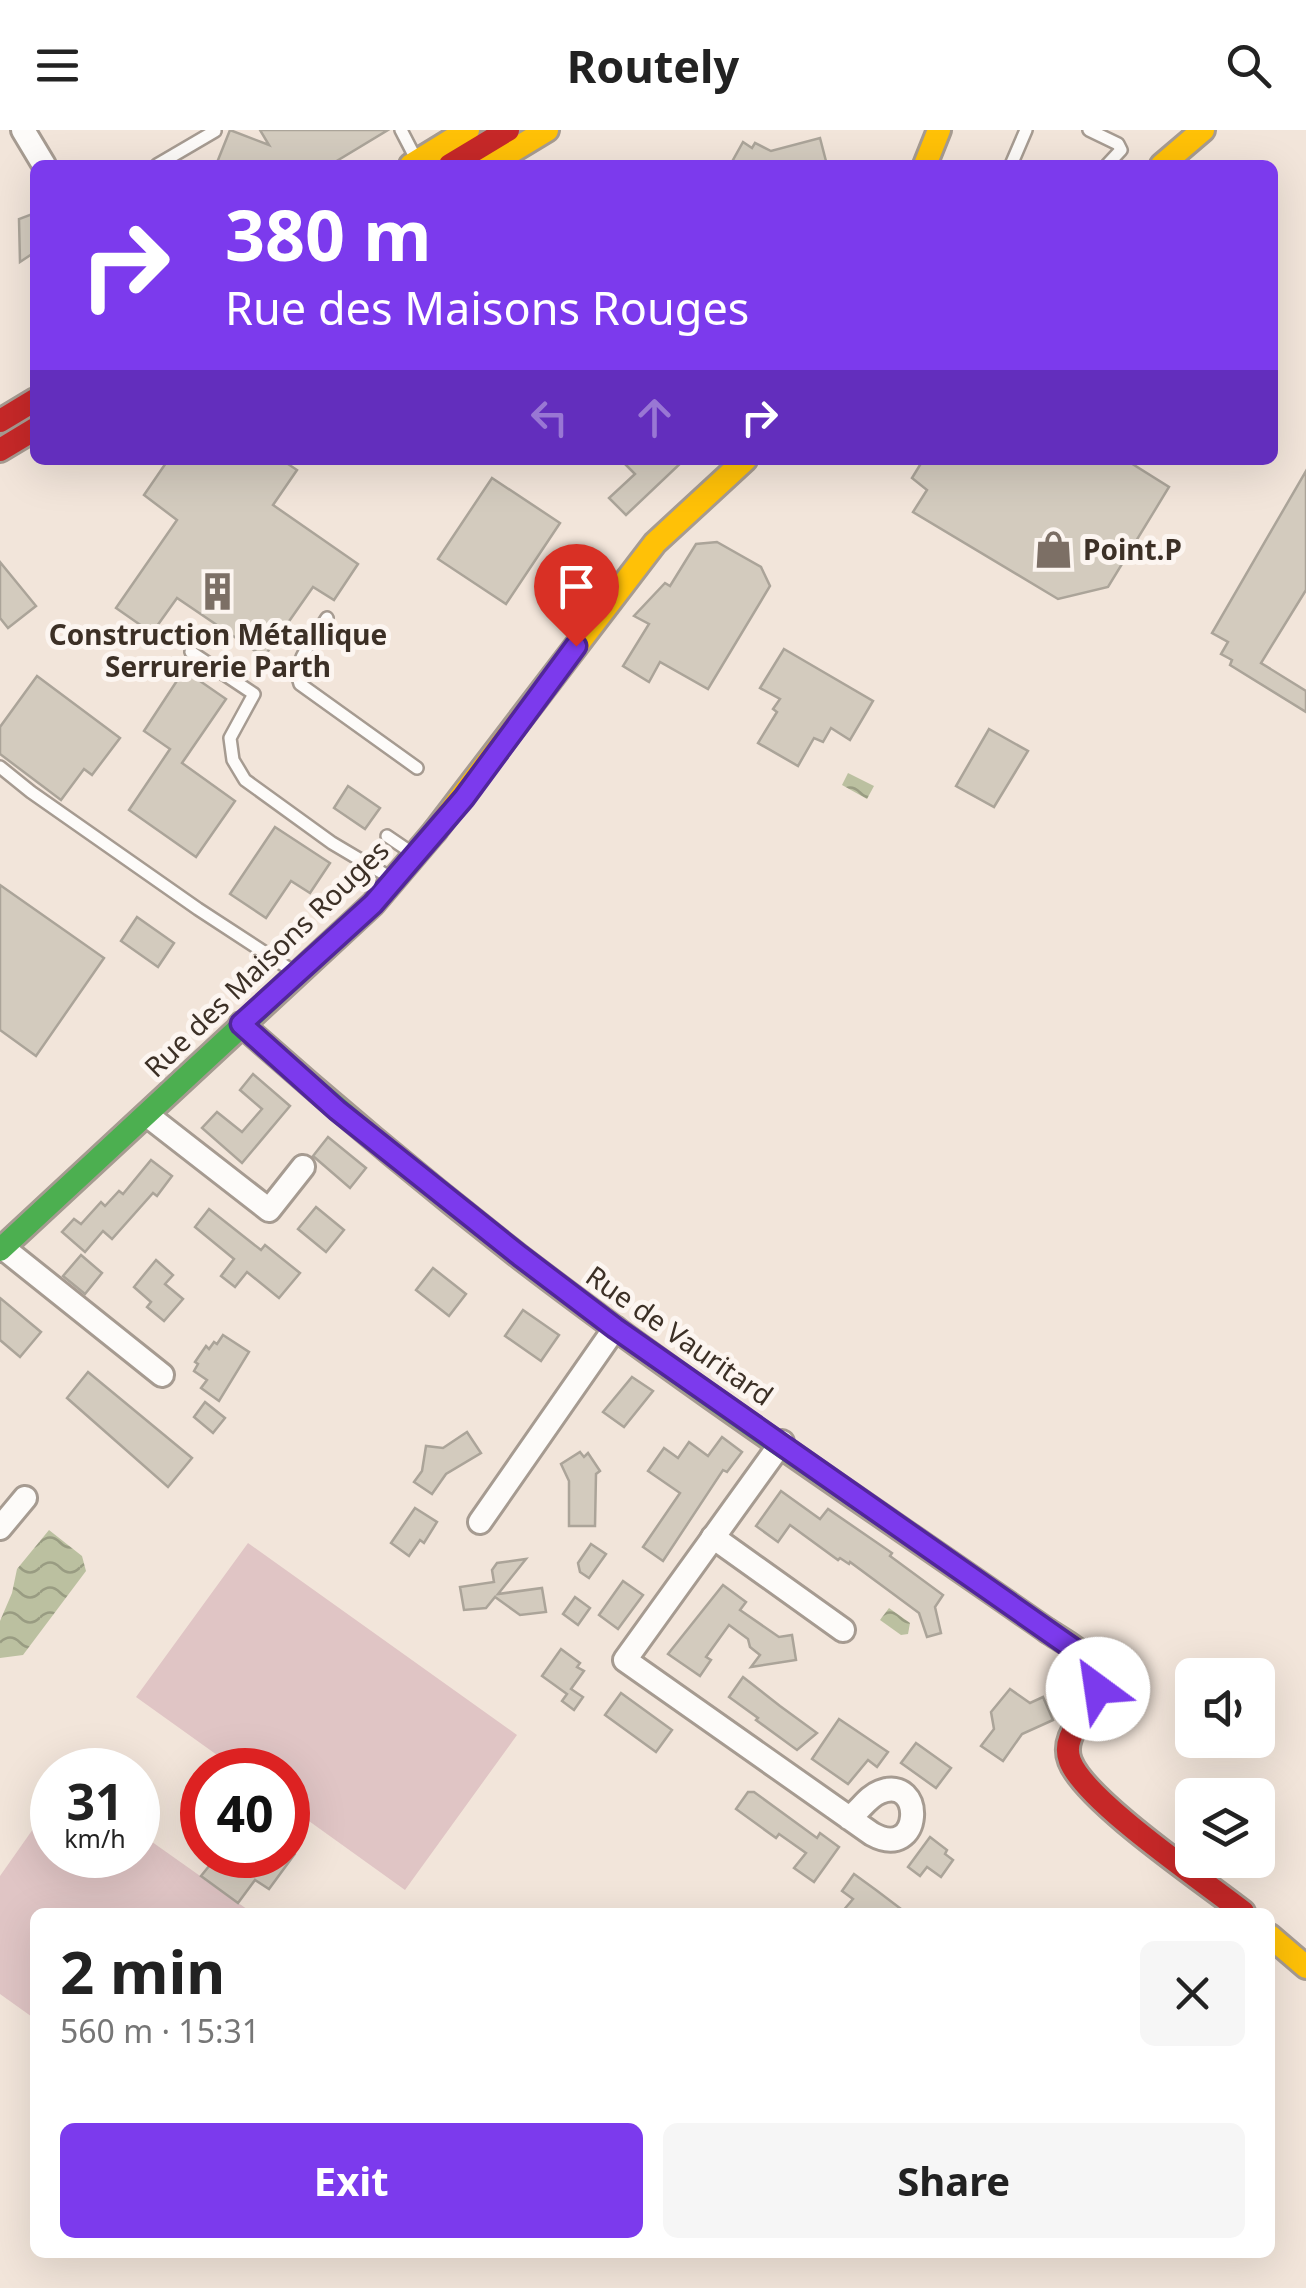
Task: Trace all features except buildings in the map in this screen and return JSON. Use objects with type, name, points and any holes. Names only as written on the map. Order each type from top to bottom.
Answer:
[{"type":"street","points":[[22,130],[41,160]]},
{"type":"street","points":[[419,160],[468,130]]},
{"type":"street","points":[[458,160],[508,130]]},
{"type":"street","points":[[497,160],[547,130]]},
{"type":"street","points":[[926,160],[940,130]]},
{"type":"street","points":[[1168,160],[1204,130]]},
{"type":"street","points":[[0,421],[30,403]]},
{"type":"street","points":[[0,450],[30,432]]},
{"type":"street","name":"Rue des Maisons Rouges","points":[[1,1248],[338,938],[394,880],[464,798],[648,552],[683,514],[739,465]]},
{"type":"street","name":"Rue de Vauritard","points":[[241,1024],[337,1110],[615,1328],[1085,1657],[1098,1674],[1094,1699],[1070,1740],[1068,1760],[1078,1777],[1238,1908]]},
{"type":"street","points":[[146,1115],[270,1210],[303,1167]]},
{"type":"street","points":[[1,1248],[162,1376]]},
{"type":"street","points":[[480,1522],[615,1328]]},
{"type":"street","points":[[782,1442],[624,1660],[849,1818]]},
{"type":"street","points":[[0,1528],[25,1498]]},
{"type":"street","points":[[713,1537],[842,1630]]},
{"type":"street","points":[[1275,1940],[1306,1967]]},
{"type":"lane","points":[[401,130],[413,160]]},
{"type":"lane","points":[[1013,160],[1026,130]]},
{"type":"lane","points":[[1089,130],[1118,144],[1121,150],[1114,160]]},
{"type":"lane","points":[[166,160],[215,131]]},
{"type":"lane","points":[[327,618],[298,663],[300,684],[417,768]]},
{"type":"lane","points":[[191,652],[254,694],[230,738],[234,760],[245,780],[332,843],[394,880]]},
{"type":"lane","points":[[0,767],[181,897],[298,974]]},
{"type":"lane","points":[[387,836],[416,856]]},
{"type":"shaded area","points":[[248,1543],[517,1735],[405,1890],[310,1822],[310,1748],[207,1748],[136,1697]]},
{"type":"shaded area","points":[[30,1833],[30,1878],[160,1878],[160,1848],[180,1862],[180,1878],[203,1878],[245,1908],[30,1908],[30,2015],[0,1994],[0,1876]]},
{"type":"water","points":[[848,773],[874,786],[867,799],[842,785]]},
{"type":"water","points":[[49,1530],[82,1556],[86,1571],[23,1655],[0,1658],[0,1621],[17,1569]]},
{"type":"water","points":[[889,1608],[910,1623],[908,1634],[901,1635],[880,1620]]},
{"type":"traffic: fast","points":[[0,1250],[373,904],[435,831]]},
{"type":"traffic: fast","points":[[241,1024],[414,1172],[586,1307],[1048,1631]]},
{"type":"traffic: slow","points":[[419,160],[468,130]]},
{"type":"traffic: slow","points":[[497,160],[547,130]]},
{"type":"traffic: slow","points":[[927,160],[939,130]]},
{"type":"traffic: slow","points":[[1168,160],[1203,130]]},
{"type":"traffic: slow","points":[[435,831],[655,543],[740,465]]},
{"type":"traffic: slow","points":[[1275,1940],[1306,1967]]},
{"type":"traffic: jam","points":[[458,160],[508,130]]},
{"type":"traffic: jam","points":[[0,421],[30,403]]},
{"type":"traffic: jam","points":[[0,450],[30,432]]},
{"type":"traffic: jam","points":[[1048,1631],[1082,1654],[1096,1673],[1098,1686],[1094,1698],[1068,1747],[1070,1761],[1080,1778],[1121,1818],[1238,1908]]},
{"type":"place","name":"Point.P","points":[[1053,549]]},
{"type":"place","name":"Construction Métallique Serrurerie Parth","points":[[218,592]]},
{"type":"route","points":[[576,646],[464,798],[416,856],[338,938],[241,1024],[337,1110],[615,1328],[1085,1657],[1098,1674],[1098,1689]]}]
